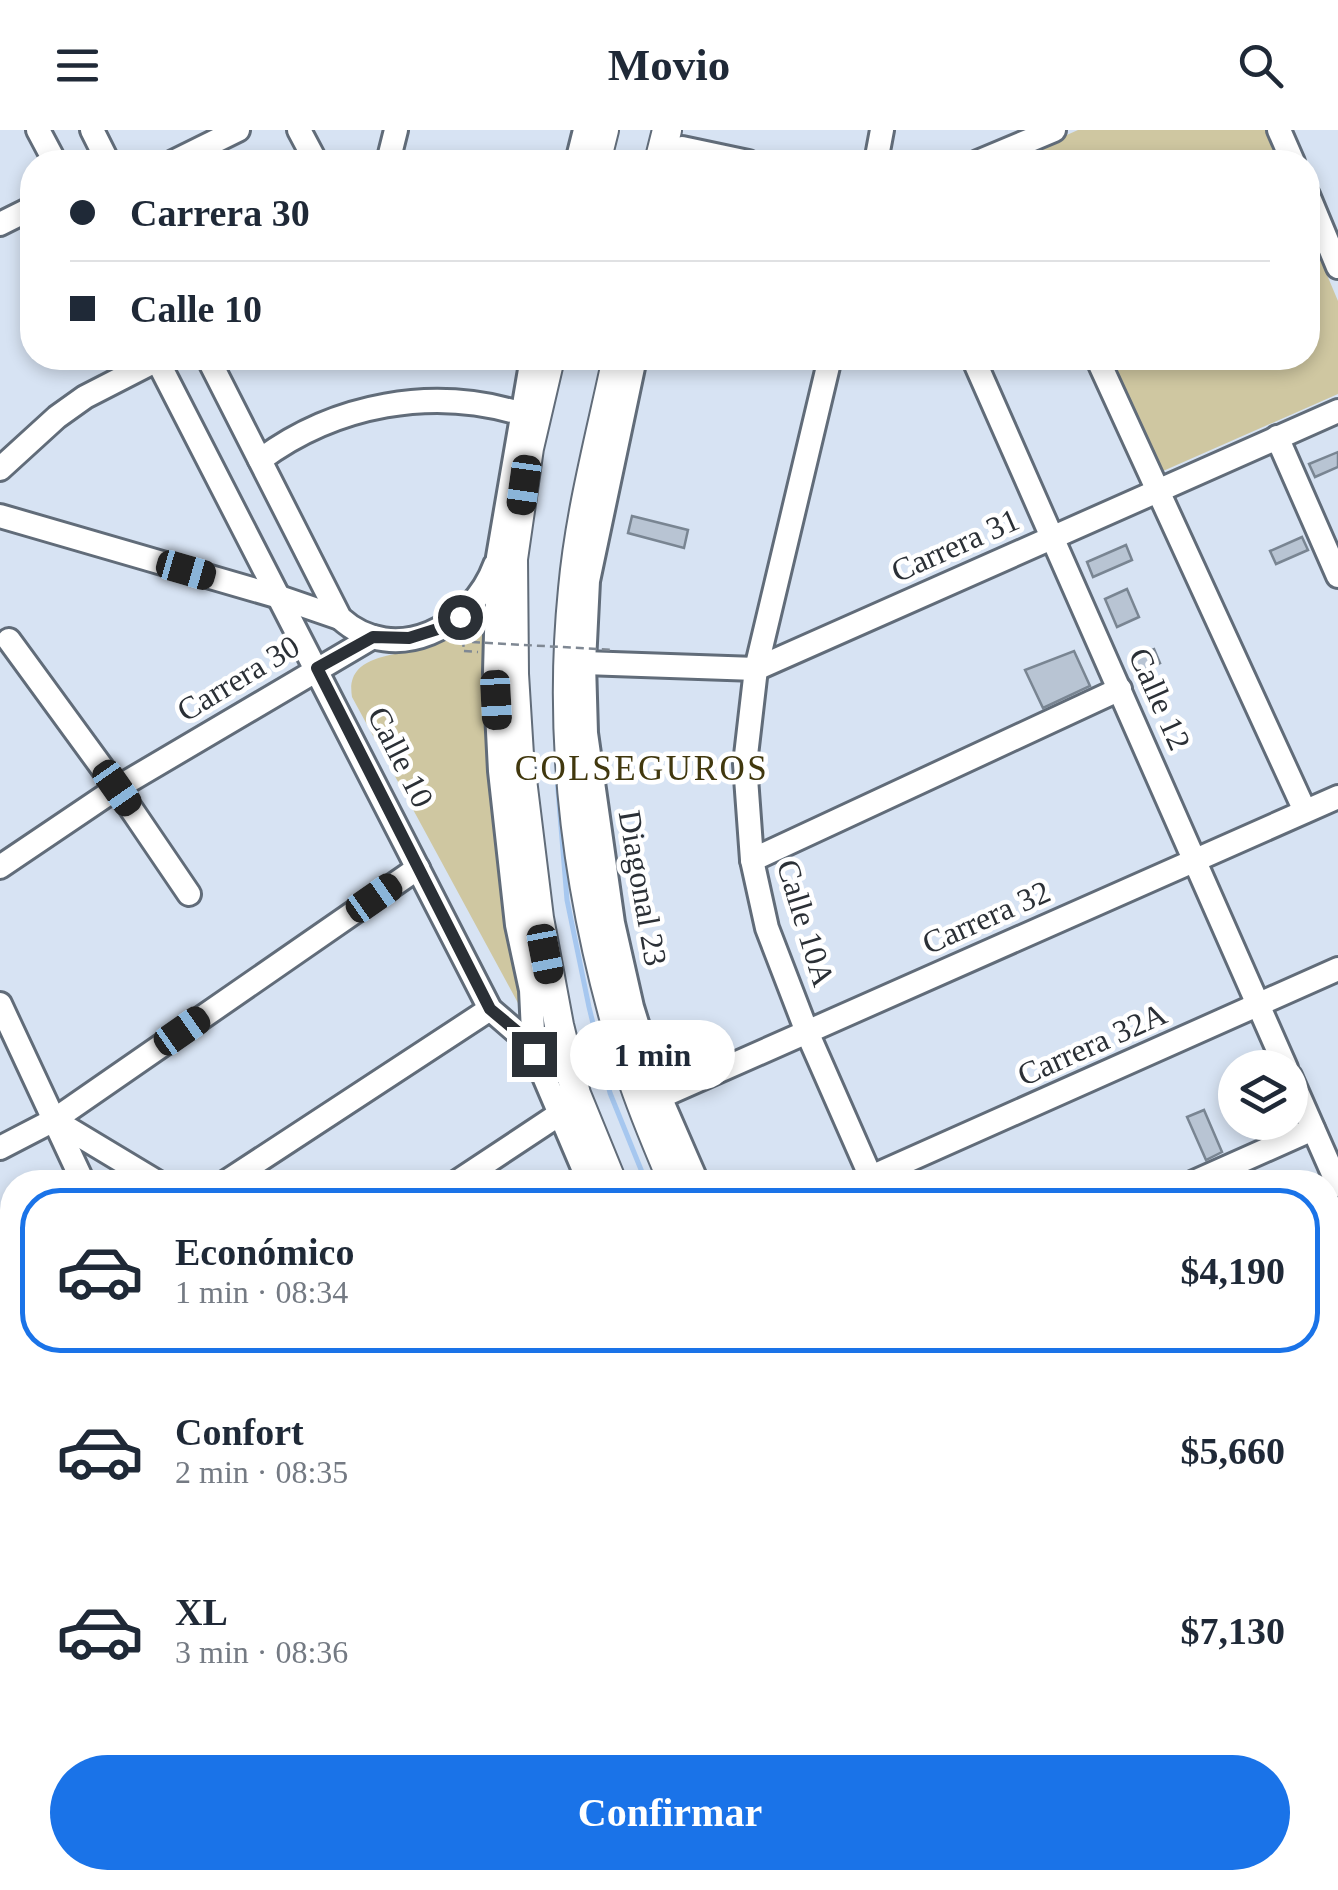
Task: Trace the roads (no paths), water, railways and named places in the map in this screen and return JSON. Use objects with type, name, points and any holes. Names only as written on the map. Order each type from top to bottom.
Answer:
[{"type":"main road","points":[[547,370],[529,448],[513,559],[514,674],[509,756],[558,1025],[576,1094],[607,1170]]},
{"type":"main road","points":[[614,370],[585,507],[573,586],[568,655],[572,779],[590,918],[607,992],[628,1065],[668,1170]]},
{"type":"street","points":[[197,150],[238,130]]},
{"type":"street","points":[[1018,150],[1054,130]]},
{"type":"street","points":[[1320,224],[1338,266]]},
{"type":"street","points":[[0,470],[57,417],[136,370]]},
{"type":"street","name":"Calle 10","points":[[164,370],[490,1009],[520,1034],[534,1054],[584,1170]]},
{"type":"street","points":[[214,370],[340,618],[373,637]]},
{"type":"street","points":[[530,370],[498,557],[495,672],[509,756],[517,926],[532,990],[534,1054]]},
{"type":"street","name":"Diagonal 23","points":[[632,370],[588,581],[586,733],[613,923],[632,1007],[660,1097],[692,1170]]},
{"type":"street","name":"Calle 10A","points":[[827,370],[756,669],[745,764],[752,860],[768,928],[868,1170]]},
{"type":"street","name":"Calle 12","points":[[978,370],[1278,1050]]},
{"type":"street","points":[[1103,370],[1306,812]]},
{"type":"street","points":[[260,460],[306,431],[345,414],[386,404],[427,400],[469,402],[522,414]]},
{"type":"street","name":"Carrera 31","points":[[584,664],[756,669],[1338,411]]},
{"type":"street","points":[[1278,437],[1338,576]]},
{"type":"street","points":[[0,516],[340,618]]},
{"type":"street","name":"Carrera 30","points":[[0,866],[117,788],[373,637],[409,638],[444,627],[474,604],[489,582],[498,557]]},
{"type":"street","points":[[8,640],[189,894]]},
{"type":"street","points":[[752,860],[1120,690]]},
{"type":"street","name":"Carrera 32","points":[[660,1097],[1338,797]]},
{"type":"street","points":[[0,1148],[54,1120],[418,868]]},
{"type":"street","name":"Carrera 32A","points":[[894,1170],[1338,970]]},
{"type":"street","points":[[0,1004],[77,1170]]},
{"type":"street","points":[[244,1170],[490,1009]]},
{"type":"street","points":[[475,1170],[560,1113]]},
{"type":"street","points":[[1308,1117],[1331,1170]]},
{"type":"street","points":[[54,1120],[137,1170]]},
{"type":"street","points":[[1221,1170],[1313,1129]]},
{"type":"waterway","points":[[557,778],[567,900],[589,1007],[610,1093],[641,1170]]},
{"type":"district","name":"COLSEGUROS","points":[[642,768]]}]
